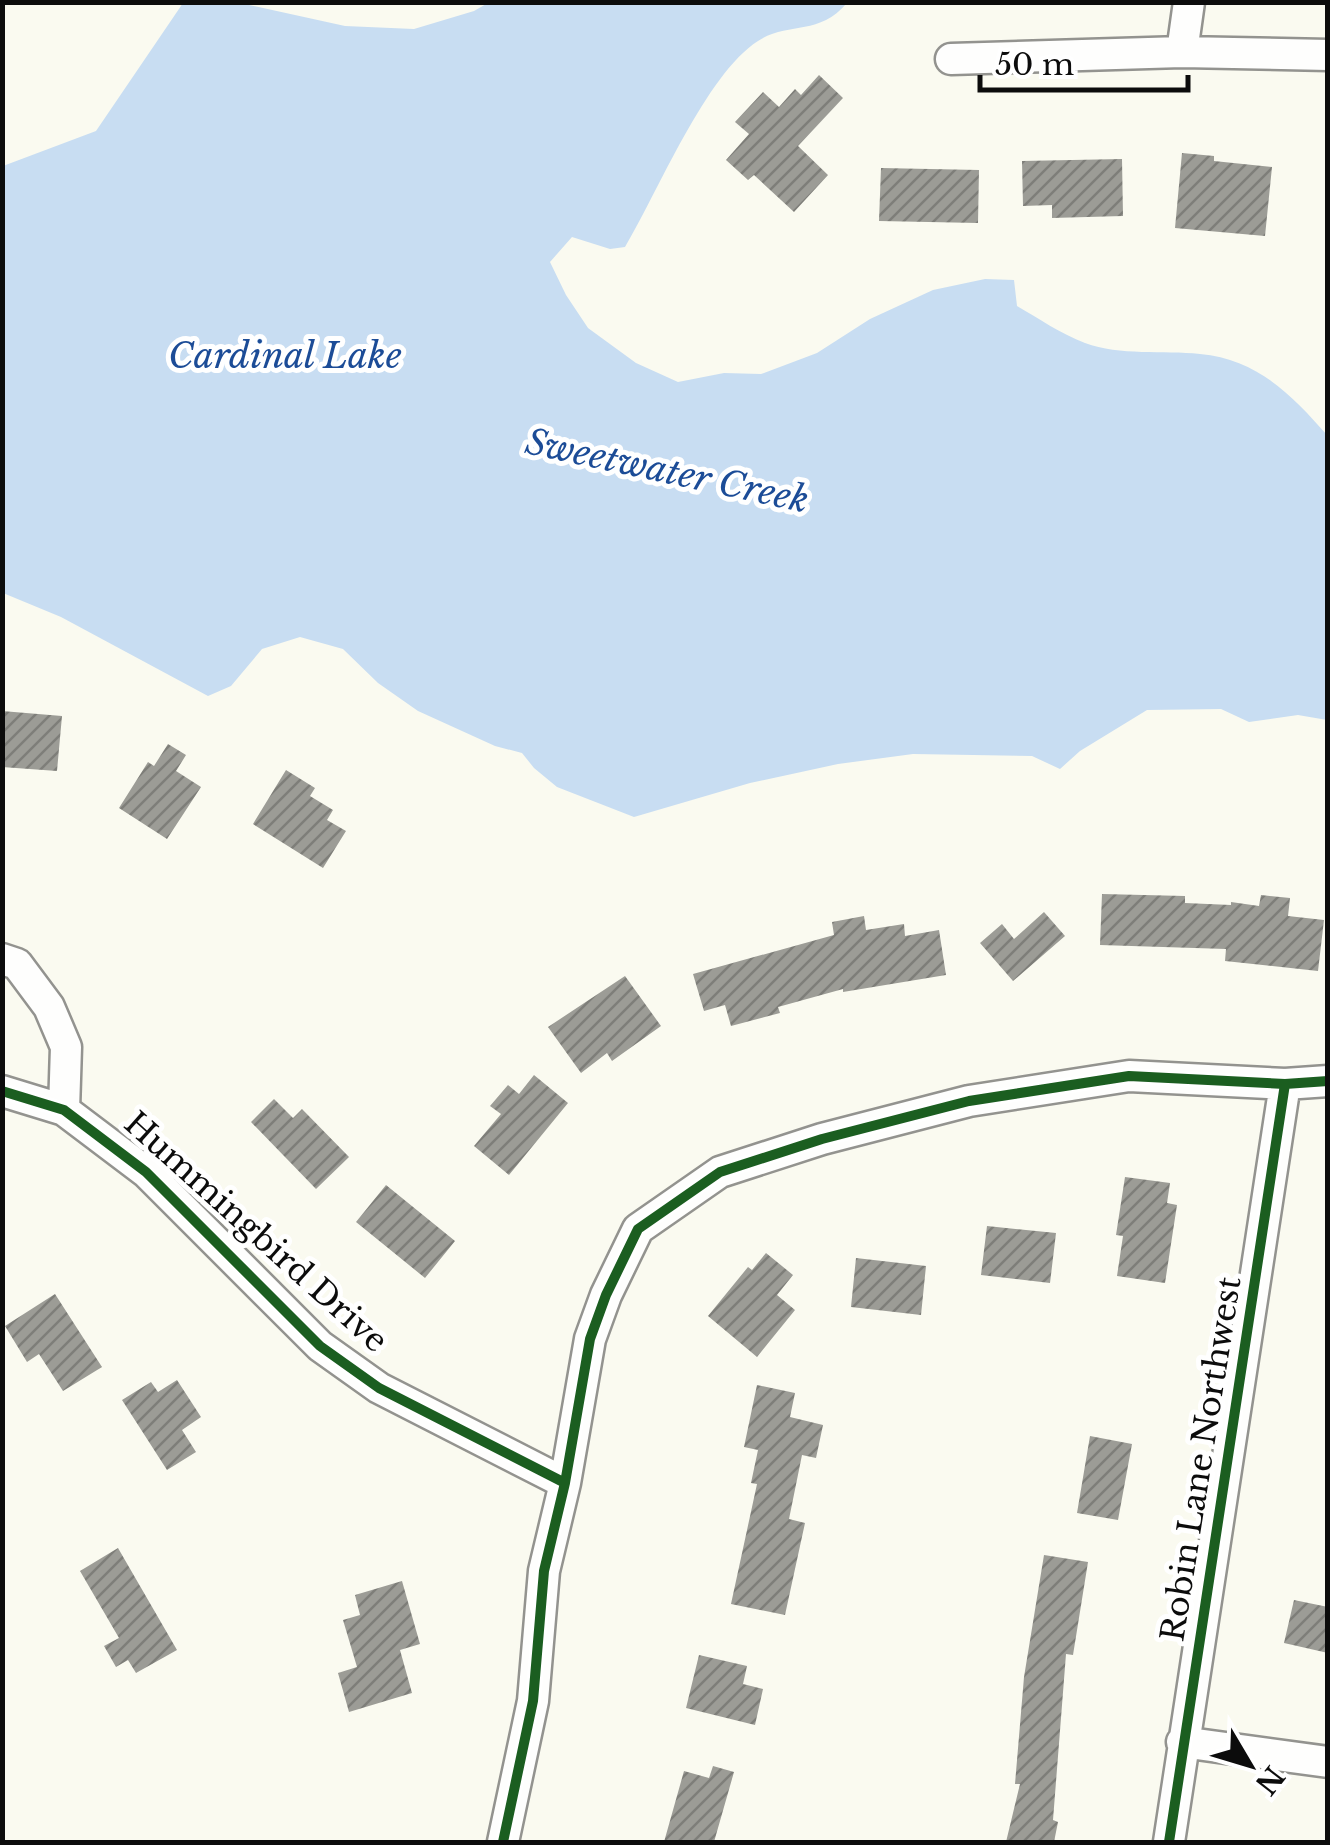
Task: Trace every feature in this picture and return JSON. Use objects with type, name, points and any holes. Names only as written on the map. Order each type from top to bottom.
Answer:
[{"type":"street","points":[[1182,52],[1188,2]]},
{"type":"street","points":[[951,59],[1182,52],[1328,55]]},
{"type":"street","points":[[2,960],[17,964],[48,1007],[66,1047],[64,1110]]},
{"type":"street","points":[[503,1842],[533,1701],[544,1571],[565,1483],[590,1339],[638,1229],[720,1172],[822,1138],[969,1101],[1129,1076],[1285,1084],[1328,1081]]},
{"type":"street","name":"Robin Lane Northwest","points":[[1169,1842],[1285,1084]]},
{"type":"street","name":"Hummingbird Drive","points":[[2,1092],[64,1110],[146,1172],[320,1346],[379,1388],[565,1483]]},
{"type":"street","points":[[1182,1742],[1328,1762]]},
{"type":"water","name":"Cardinal Lake","points":[[183,3],[240,3],[345,26],[414,29],[488,3],[847,3],[836,14],[814,25],[769,35],[739,57],[720,79],[684,136],[625,247],[610,249],[572,237],[550,262],[588,328],[636,363],[678,382],[724,373],[761,374],[817,353],[870,319],[933,290],[985,279],[1014,280],[1017,306],[1085,343],[1113,350],[1220,357],[1256,371],[1286,393],[1327,435],[1327,720],[1298,715],[1249,722],[1221,709],[1147,710],[1080,751],[1060,769],[1032,756],[913,754],[838,764],[750,783],[634,817],[557,787],[522,753],[495,746],[418,711],[378,683],[343,649],[300,637],[262,649],[231,686],[208,696],[61,617],[3,593],[3,166],[96,131]]},
{"type":"building","points":[[819,75],[843,98],[798,146],[828,175],[794,212],[754,175],[748,180],[726,160],[749,134],[735,122],[763,92],[779,107],[795,89],[801,95]]},
{"type":"building","points":[[1182,153],[1272,167],[1265,236],[1175,228]]},
{"type":"building","points":[[1122,159],[1123,216],[1052,218],[1052,205],[1023,206],[1022,161]]},
{"type":"building","points":[[881,168],[979,170],[978,223],[879,221]]},
{"type":"building","points":[[2,711],[62,716],[57,771],[2,767]]},
{"type":"building","points":[[168,744],[186,755],[176,771],[201,787],[167,839],[119,808],[148,762],[154,766]]},
{"type":"building","points":[[286,770],[315,788],[310,796],[333,810],[327,820],[346,831],[323,868],[253,824]]},
{"type":"building","points":[[1102,894],[1185,896],[1185,903],[1259,906],[1261,895],[1290,898],[1288,916],[1324,920],[1318,971],[1225,961],[1226,949],[1100,945]]},
{"type":"building","points":[[1044,912],[1065,936],[1013,981],[980,943],[1002,924],[1014,939]]},
{"type":"building","points":[[864,916],[866,930],[904,924],[905,936],[939,930],[946,975],[843,989],[778,1007],[780,1013],[731,1026],[725,1005],[704,1011],[693,974],[834,935],[832,922]]},
{"type":"building","points":[[625,976],[661,1026],[612,1061],[607,1053],[581,1073],[548,1027]]},
{"type":"building","points":[[534,1075],[568,1103],[509,1175],[474,1146],[501,1114],[490,1106],[508,1085],[519,1094]]},
{"type":"building","points":[[274,1099],[293,1118],[302,1109],[349,1157],[316,1189],[251,1122]]},
{"type":"building","points":[[1125,1177],[1170,1183],[1167,1203],[1177,1205],[1165,1283],[1117,1276],[1123,1236],[1116,1235]]},
{"type":"building","points":[[386,1185],[455,1241],[425,1278],[356,1222]]},
{"type":"building","points":[[987,1226],[1056,1233],[1050,1283],[981,1275]]},
{"type":"building","points":[[766,1253],[793,1275],[777,1295],[795,1310],[757,1357],[708,1316],[748,1267],[752,1270]]},
{"type":"building","points":[[856,1258],[926,1266],[921,1315],[851,1307]]},
{"type":"building","points":[[55,1294],[102,1367],[63,1391],[39,1354],[27,1362],[5,1326]]},
{"type":"building","points":[[177,1380],[201,1417],[182,1430],[196,1452],[167,1470],[122,1400],[151,1382],[158,1392]]},
{"type":"building","points":[[757,1385],[795,1393],[790,1417],[823,1425],[816,1458],[802,1455],[789,1519],[805,1523],[785,1615],[731,1604],[757,1484],[751,1483],[758,1450],[744,1447]]},
{"type":"building","points":[[1090,1436],[1132,1444],[1118,1520],[1077,1513]]},
{"type":"building","points":[[118,1548],[177,1650],[136,1673],[128,1660],[116,1667],[104,1646],[119,1638],[80,1571]]},
{"type":"building","points":[[1044,1555],[1088,1562],[1073,1655],[1066,1654],[1053,1820],[1058,1822],[1054,1842],[1006,1842],[1020,1784],[1015,1784],[1024,1677]]},
{"type":"building","points":[[402,1581],[420,1644],[400,1650],[412,1693],[349,1712],[338,1673],[357,1667],[343,1620],[360,1615],[355,1595]]},
{"type":"building","points":[[1294,1600],[1328,1607],[1328,1653],[1284,1643]]},
{"type":"building","points":[[699,1655],[747,1666],[743,1684],[763,1689],[755,1725],[686,1708]]},
{"type":"building","points":[[713,1766],[734,1772],[714,1842],[664,1842],[684,1771],[709,1778]]},
{"type":"cycle path","points":[[503,1842],[533,1701],[544,1571],[565,1483],[590,1339],[638,1229],[720,1172],[822,1139],[969,1101],[1129,1076],[1285,1084],[1328,1081]]},
{"type":"cycle path","points":[[1169,1842],[1285,1084]]},
{"type":"cycle path","points":[[2,1091],[64,1110],[146,1172],[320,1346],[379,1388],[565,1483]]},
{"type":"water label","name":"Sweetwater Creek","points":[[667,471]]}]
